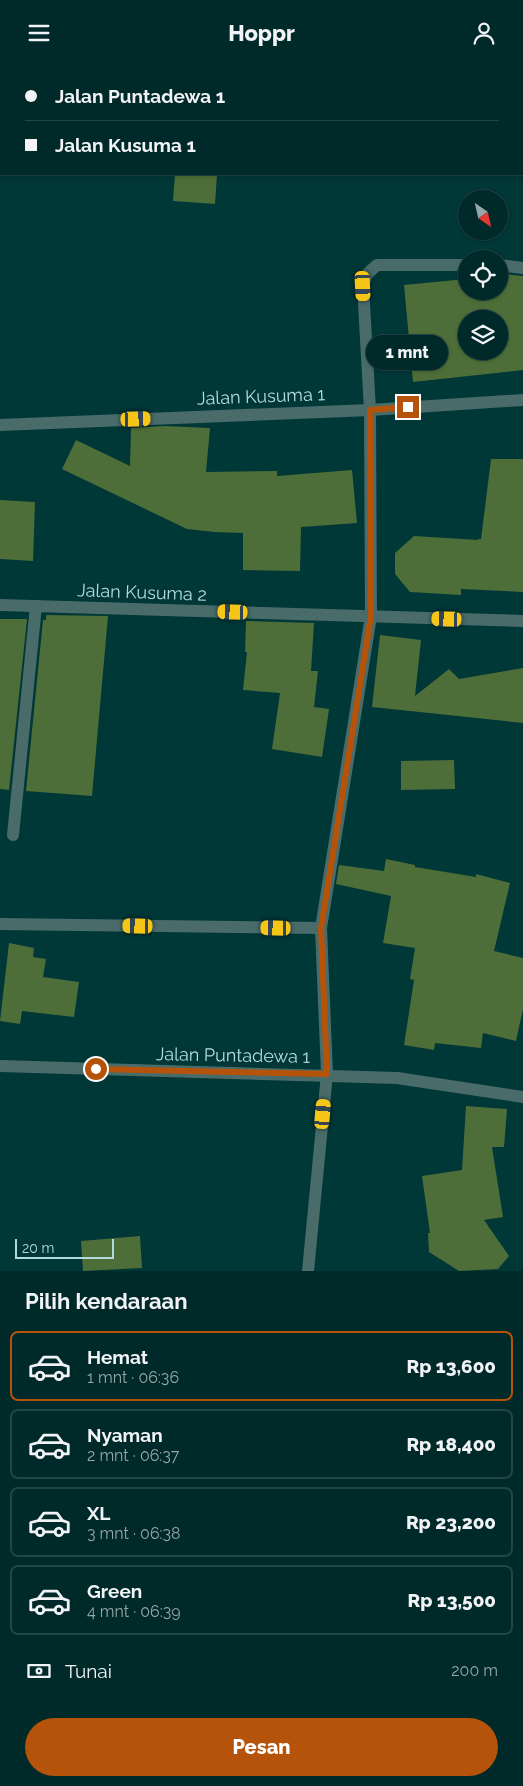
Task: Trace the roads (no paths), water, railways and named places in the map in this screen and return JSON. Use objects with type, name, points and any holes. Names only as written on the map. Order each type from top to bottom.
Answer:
[{"type":"street","points":[[308,1271],[327,1074],[321,928],[371,616],[370,410],[363,286],[366,274],[377,265],[458,265]]},
{"type":"street","points":[[508,266],[523,268]]},
{"type":"street","name":"Jalan Kusuma 1","points":[[0,425],[370,410],[523,400]]},
{"type":"street","name":"Jalan Kusuma 2","points":[[0,605],[523,621]]},
{"type":"street","points":[[12,835],[36,606]]},
{"type":"street","points":[[0,924],[321,928]]},
{"type":"street","name":"Jalan Puntadewa 1","points":[[0,1066],[397,1077],[523,1097]]}]
